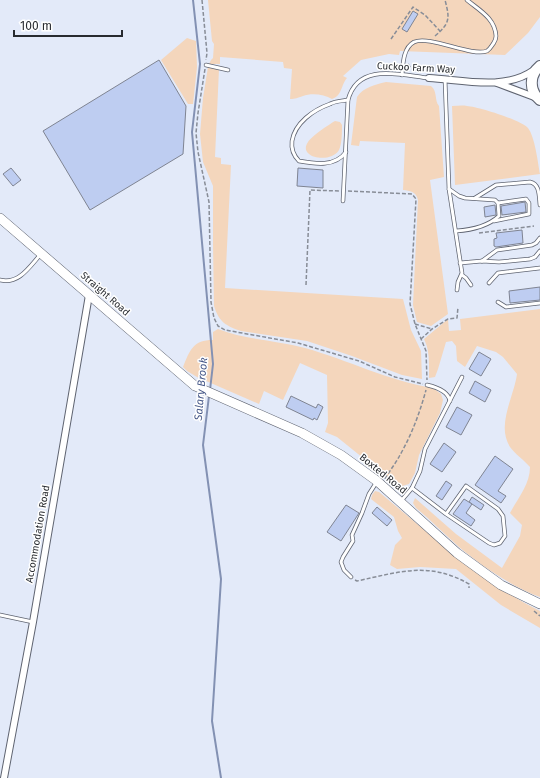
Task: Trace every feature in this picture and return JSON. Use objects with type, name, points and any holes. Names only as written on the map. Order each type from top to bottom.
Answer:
[{"type":"main road","points":[[539,66],[533,74],[531,83],[533,92],[539,100]]},
{"type":"street","name":"Cuckoo Farm Way","points":[[429,78],[497,83],[518,80],[528,75],[539,66]]},
{"type":"street","name":"Cuckoo Farm Way","points":[[497,83],[539,100]]},
{"type":"street","name":"Straight Road","points":[[0,218],[195,386]]},
{"type":"street","name":"Accommodation Road","points":[[3,777],[33,622],[89,295]]},
{"type":"street","name":"Boxted Road","points":[[195,386],[302,433],[341,455],[377,481],[457,553],[501,585],[540,604]]},
{"type":"lane","points":[[402,75],[404,58],[408,48],[414,42],[423,41],[474,51],[485,52],[489,50],[496,40],[496,30],[493,23],[487,16],[466,0]]},
{"type":"lane","points":[[206,65],[228,70]]},
{"type":"lane","name":"Cuckoo Farm Way","points":[[348,100],[354,86],[362,78],[369,75],[402,75],[429,78]]},
{"type":"lane","points":[[445,79],[449,189],[462,274],[471,285]]},
{"type":"lane","points":[[343,201],[346,152],[348,100],[330,103],[317,110],[300,123],[294,133],[292,148],[296,158],[299,161],[310,163],[331,163],[341,159],[346,152]]},
{"type":"lane","points":[[475,198],[496,185],[530,182],[538,188],[540,205]]},
{"type":"lane","points":[[449,189],[465,198],[495,200],[498,203],[526,199],[529,204],[529,214],[491,221]]},
{"type":"lane","points":[[456,231],[483,227],[499,216],[498,203]]},
{"type":"lane","points":[[482,261],[497,250],[532,245],[540,238]]},
{"type":"lane","points":[[460,262],[499,262],[530,259],[535,257],[540,251]]},
{"type":"lane","points":[[0,280],[8,281],[18,279],[42,253]]},
{"type":"lane","points":[[489,283],[498,273],[540,268]]},
{"type":"lane","points":[[457,290],[458,282],[462,274]]},
{"type":"lane","points":[[498,302],[506,307],[540,303]]},
{"type":"lane","points":[[400,502],[412,488],[420,470],[424,449],[462,377]]},
{"type":"lane","points":[[427,385],[439,388],[445,393],[450,401]]},
{"type":"lane","points":[[351,577],[344,570],[341,562],[353,541],[352,535],[362,513],[365,502],[377,481]]},
{"type":"lane","points":[[412,488],[446,514],[494,545],[500,543],[505,536],[503,516],[498,509],[466,486],[446,514]]},
{"type":"lane","points":[[0,615],[33,622]]},
{"type":"path","points":[[202,0],[207,53],[196,133],[198,152],[209,202],[211,302],[214,318],[218,326],[225,330],[237,333],[298,343],[359,361],[395,377],[427,385]]},
{"type":"path","points":[[435,36],[448,21],[449,12],[446,0]]},
{"type":"path","points":[[391,39],[413,7],[425,15],[440,31]]},
{"type":"path","points":[[408,62],[411,68],[415,71],[422,72]]},
{"type":"path","points":[[306,285],[310,190],[412,194],[416,199],[410,304],[415,324],[426,351],[427,385],[419,415],[400,455],[390,469],[385,480],[377,481]]},
{"type":"path","points":[[476,233],[534,226]]},
{"type":"path","points":[[421,339],[432,329],[448,319],[457,318],[458,307]]},
{"type":"path","points":[[415,324],[432,329]]},
{"type":"path","points":[[351,577],[357,581],[390,573],[426,569],[444,572],[457,577],[469,584],[470,588]]},
{"type":"path","points":[[530,607],[540,616]]},
{"type":"shaded area","points":[[208,0],[540,0],[540,17],[528,33],[505,55],[400,51],[399,55],[389,54],[361,60],[343,76],[347,78],[340,93],[335,98],[332,99],[314,94],[290,99],[292,69],[284,68],[283,62],[220,57],[220,64],[209,64],[213,58],[214,44],[212,41]]},
{"type":"shaded area","points":[[187,38],[196,41],[197,67],[193,104],[188,104],[161,60]]},
{"type":"shaded area","points":[[208,67],[219,69],[215,157],[221,158],[221,164],[231,165],[225,288],[403,299],[411,330],[421,351],[422,379],[402,375],[307,341],[241,331],[227,325],[218,316],[214,306],[213,186],[203,162],[200,134],[203,98]]},
{"type":"shaded area","points":[[386,82],[431,86],[439,106],[444,177],[430,180],[448,314],[431,326],[417,322],[413,305],[418,200],[414,193],[403,190],[405,143],[360,141],[359,146],[351,145],[357,97],[373,85]]},
{"type":"shaded area","points":[[452,106],[465,106],[499,114],[517,121],[528,128],[533,137],[540,174],[455,185]]},
{"type":"shaded area","points":[[335,121],[340,122],[342,125],[339,150],[329,157],[323,158],[316,157],[307,152],[306,148],[308,142],[316,134]]},
{"type":"shaded area","points":[[540,309],[540,597],[508,582],[477,561],[453,542],[416,508],[413,503],[415,498],[456,534],[502,568],[520,536],[522,525],[510,513],[526,485],[530,467],[514,452],[506,438],[505,420],[517,374],[503,357],[496,352],[477,346],[465,367],[457,361],[456,346],[452,341],[446,342],[435,377],[429,378],[428,353],[424,339],[448,319],[449,331],[461,330],[460,319]]},
{"type":"shaded area","points":[[218,329],[250,338],[305,348],[400,380],[433,388],[441,394],[443,400],[440,413],[419,455],[415,473],[409,484],[399,487],[337,437],[325,432],[328,423],[327,375],[300,363],[283,400],[264,391],[259,404],[197,377],[187,371],[183,367],[190,351],[201,342],[213,340],[213,332]]},
{"type":"shaded area","points":[[375,491],[379,492],[476,571],[497,586],[540,611],[540,628],[501,605],[456,569],[420,567],[397,569],[390,565],[395,545],[402,538],[398,531],[394,517],[371,499]]},
{"type":"building","points":[[413,11],[418,14],[407,32],[402,29]]},
{"type":"building","points":[[159,60],[186,106],[183,154],[90,210],[43,131]]},
{"type":"building","points":[[11,168],[21,180],[13,186],[3,174]]},
{"type":"building","points":[[298,168],[323,170],[323,188],[297,186]]},
{"type":"building","points":[[525,202],[526,212],[502,215],[501,206]]},
{"type":"building","points":[[495,205],[496,215],[485,217],[484,207]]},
{"type":"building","points":[[522,230],[523,243],[496,247],[494,246],[494,239],[497,238],[496,233]]},
{"type":"building","points":[[540,287],[540,300],[510,303],[509,291]]},
{"type":"building","points":[[479,352],[491,359],[481,376],[469,369]]},
{"type":"building","points":[[475,381],[491,390],[485,402],[469,393]]},
{"type":"building","points":[[291,396],[316,408],[318,404],[323,407],[317,420],[314,418],[313,420],[286,407]]},
{"type":"building","points":[[457,407],[472,415],[461,435],[446,427]]},
{"type":"building","points":[[444,443],[456,452],[442,472],[430,464]]},
{"type":"building","points":[[495,456],[513,469],[498,491],[506,496],[501,503],[475,485]]},
{"type":"building","points":[[446,481],[452,485],[442,500],[436,496]]},
{"type":"building","points":[[472,497],[484,505],[481,510],[469,502]]},
{"type":"building","points":[[464,499],[472,504],[466,513],[475,520],[471,526],[453,514]]},
{"type":"building","points":[[346,505],[359,513],[341,541],[327,532]]},
{"type":"building","points":[[377,507],[392,520],[387,526],[372,513]]},
{"type":"waterway","name":"Salary Brook","points":[[193,0],[200,64],[192,132],[213,364],[210,390]]},
{"type":"waterway","name":"Salary Brook","points":[[209,396],[203,445],[221,579],[212,721],[221,778]]}]
